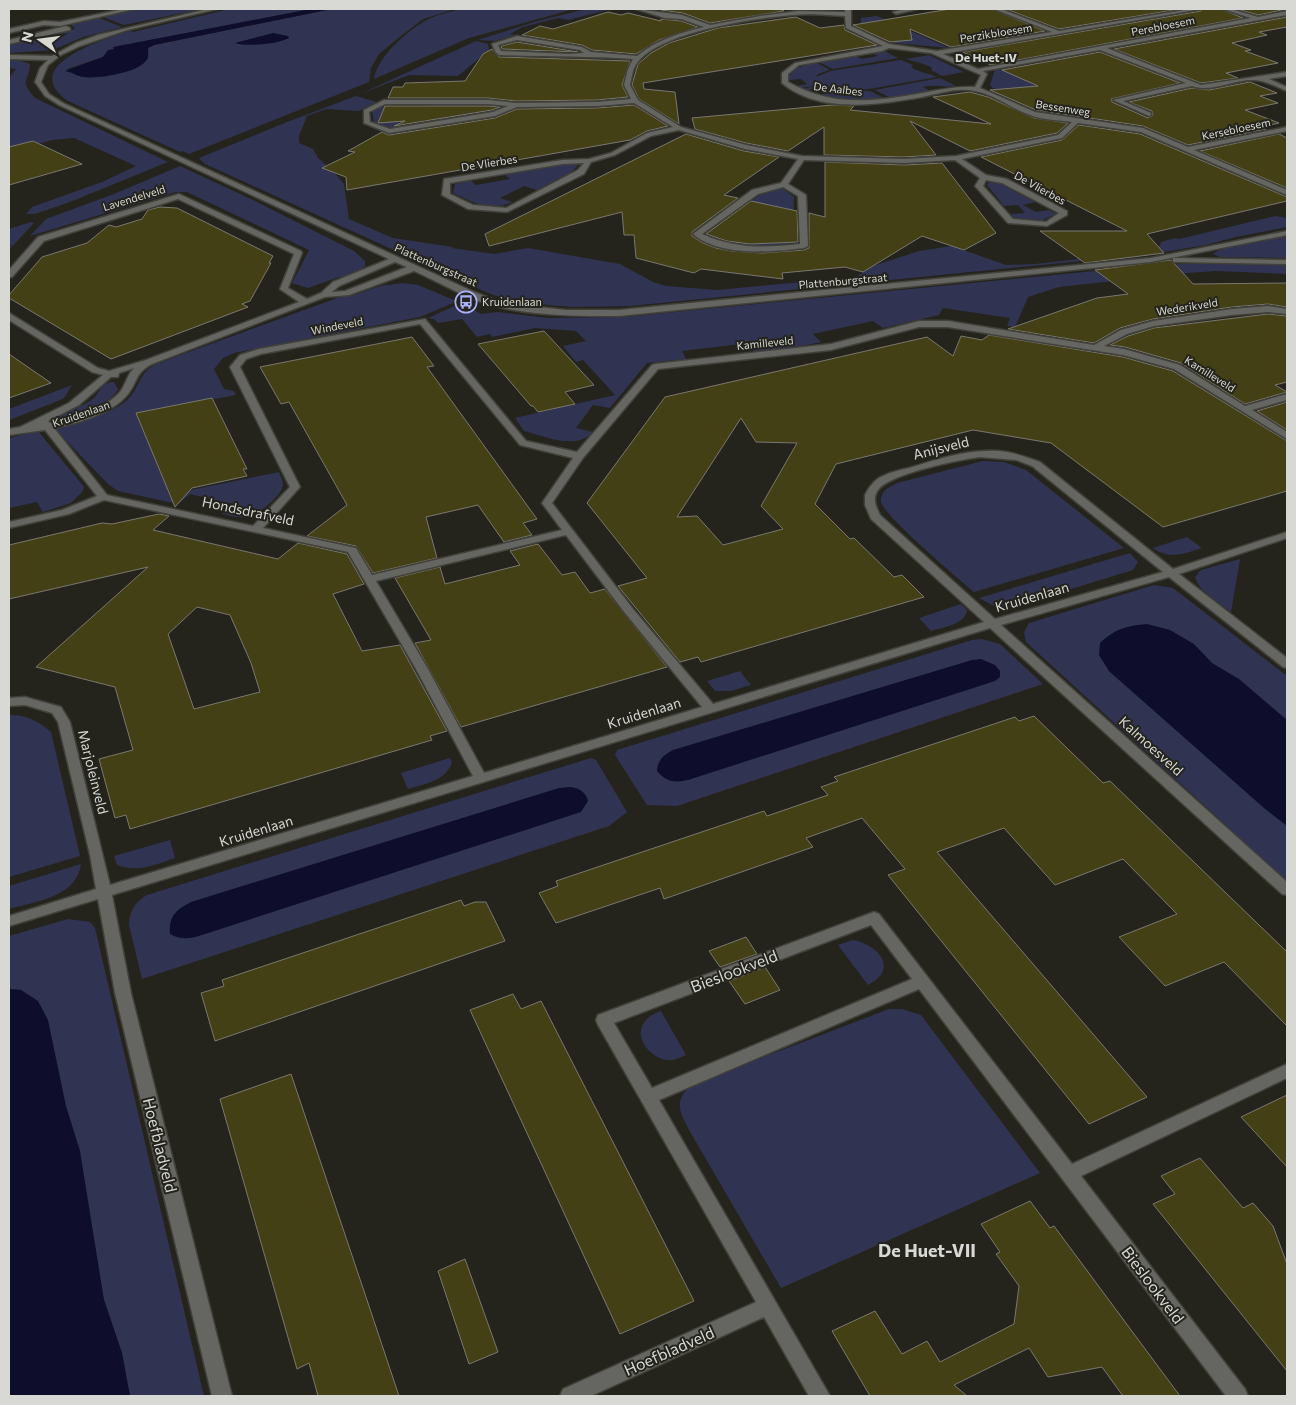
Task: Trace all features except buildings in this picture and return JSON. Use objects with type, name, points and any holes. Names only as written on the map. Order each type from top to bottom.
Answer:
[{"type":"street","points":[[9,31],[44,24],[60,24],[131,9]]},
{"type":"street","name":"Plattenburgstraat","points":[[214,9],[106,35],[77,45],[53,58],[45,65],[38,82],[42,90],[50,98],[413,268],[500,305],[566,312],[619,313],[1151,260],[1287,233]]},
{"type":"street","points":[[639,9],[664,16],[682,17],[709,27]]},
{"type":"street","points":[[674,9],[682,14],[682,17]]},
{"type":"street","points":[[896,12],[915,9]]},
{"type":"street","name":"Perzikbloesem","points":[[997,9],[1060,32]]},
{"type":"street","name":"Perzikbloesem","points":[[936,53],[1198,9]]},
{"type":"street","points":[[1226,9],[1258,19]]},
{"type":"street","points":[[1274,9],[1287,13]]},
{"type":"street","points":[[516,105],[495,114],[389,131],[367,123],[366,111],[384,102],[488,102],[516,105],[596,104],[635,101],[627,85],[630,68],[637,58],[656,46],[709,27],[799,12],[848,12],[848,27],[888,46],[932,51],[984,74],[977,89]]},
{"type":"street","name":"Perebloesem","points":[[976,71],[1287,13]]},
{"type":"street","points":[[9,42],[68,29],[60,26],[60,24]]},
{"type":"street","points":[[590,54],[582,49],[517,38],[495,44],[499,53],[570,56],[590,54],[637,58]]},
{"type":"street","name":"De Aalbes","points":[[888,46],[882,49],[798,64],[785,73],[785,83],[812,97],[853,102],[892,100],[964,87],[977,89]]},
{"type":"street","name":"Perebloesem","points":[[1101,48],[1200,87],[1287,74]]},
{"type":"street","points":[[9,57],[53,58]]},
{"type":"street","points":[[1262,79],[1287,89]]},
{"type":"street","name":"Perebloesem","points":[[1149,114],[1116,100],[1192,84]]},
{"type":"street","name":"Bessenweg","points":[[977,89],[1033,114],[1144,130],[1287,193]]},
{"type":"street","name":"De Vlierbes","points":[[635,101],[679,128],[745,147],[802,158],[904,161],[956,158],[1060,137],[1077,120]]},
{"type":"street","name":"De Vlierbes","points":[[589,161],[581,172],[507,210],[471,207],[446,195],[447,181],[562,162],[589,161],[613,154],[649,134],[679,128]]},
{"type":"street","name":"Kersebloesem","points":[[1189,150],[1287,129]]},
{"type":"street","points":[[784,185],[802,195],[804,246],[768,250],[720,245],[697,234],[755,192],[784,185],[802,158]]},
{"type":"street","name":"De Vlierbes","points":[[956,158],[984,177],[1004,180],[1064,213],[1047,224],[1011,221],[979,186],[984,177]]},
{"type":"street","name":"Lavendelveld","points":[[9,275],[41,239],[179,196],[298,253],[284,290],[306,302]]},
{"type":"street","name":"Kruidenlaan","points":[[324,295],[336,284],[395,259]]},
{"type":"street","name":"Plattenburgstraat","points":[[1151,260],[1287,262]]},
{"type":"street","name":"Kruidenlaan","points":[[9,432],[44,422],[92,412],[115,402],[125,392],[137,369],[149,362],[324,295],[346,293],[413,268]]},
{"type":"street","name":"Wederikveld","points":[[1094,348],[1124,332],[1154,324],[1232,312],[1268,309],[1287,311]]},
{"type":"street","points":[[9,316],[95,370],[109,374],[132,376]]},
{"type":"street","name":"Windeveld","points":[[257,528],[295,487],[235,367],[243,357],[259,352],[422,321],[523,443],[579,456]]},
{"type":"street","name":"Kamilleveld","points":[[710,709],[629,611],[547,503],[579,456],[655,367],[831,347],[919,324],[948,324],[1124,352],[1177,367],[1287,436]]},
{"type":"street","name":"Kruidenlaan","points":[[44,422],[86,396],[96,384],[109,374],[128,366],[149,362]]},
{"type":"street","points":[[1244,409],[1287,397]]},
{"type":"street","points":[[9,525],[65,512],[103,497],[44,422]]},
{"type":"street","name":"Anijsveld","points":[[994,623],[875,517],[869,506],[871,494],[876,485],[886,478],[971,454],[988,452],[1024,458],[1036,464],[1171,573]]},
{"type":"street","name":"Hondsdrafveld","points":[[103,497],[257,528],[352,550],[422,669],[481,779]]},
{"type":"street","points":[[369,579],[568,531]]},
{"type":"street","name":"Kruidenlaan","points":[[9,921],[994,623],[1171,573],[1287,535]]},
{"type":"street","points":[[1171,573],[1287,664]]},
{"type":"street","name":"Kalmoesveld","points":[[994,623],[1058,684],[1287,890]]},
{"type":"street","name":"Marjoleinveld","points":[[9,702],[25,701],[57,710],[64,722],[97,855],[103,892]]},
{"type":"street","name":"Hoefbladveld","points":[[103,892],[123,993],[222,1396]]},
{"type":"street","name":"Bieslookveld","points":[[820,1396],[604,1020],[874,918],[1238,1396]]},
{"type":"street","points":[[648,1097],[922,981]]},
{"type":"street","points":[[1068,1174],[1287,1071]]},
{"type":"street","name":"Hoefbladveld","points":[[570,1396],[768,1306]]},
{"type":"shaded area","points":[[140,9],[202,9],[124,25],[103,17]]},
{"type":"shaded area","points":[[230,9],[311,9],[116,47],[103,57],[67,69],[87,77],[108,76],[129,69],[148,59],[148,48],[154,45],[332,9],[455,9],[423,19],[379,54],[371,68],[369,82],[189,154],[183,151],[180,152],[68,101],[55,88],[53,76],[58,66],[70,56],[86,47],[130,31],[133,32]]},
{"type":"shaded area","points":[[311,9],[332,9],[154,45],[148,48],[148,58],[143,64],[118,74],[89,77],[65,71],[103,57],[108,50],[114,49],[113,47]]},
{"type":"shaded area","points":[[461,9],[574,9],[469,38],[374,79],[376,71],[387,53],[411,30],[431,18]]},
{"type":"shaded area","points":[[586,9],[611,9],[568,20],[558,18],[523,27],[510,34],[516,35],[495,41],[478,40],[534,22]]},
{"type":"shaded area","points":[[877,16],[949,48],[895,43],[861,26],[861,18]]},
{"type":"shaded area","points":[[99,18],[122,27],[83,37],[53,50],[9,53],[9,44],[75,29],[71,24]]},
{"type":"shaded area","points":[[273,33],[288,36],[289,38],[278,42],[262,44],[247,45],[235,43]]},
{"type":"shaded area","points":[[476,41],[488,44],[490,55],[483,55],[458,76],[409,75],[360,94]]},
{"type":"shaded area","points":[[884,51],[898,58],[833,69],[819,62],[856,56],[862,59],[878,56],[872,53]]},
{"type":"shaded area","points":[[929,55],[964,72],[942,76],[931,70],[932,68],[929,66],[906,59]]},
{"type":"shaded area","points":[[9,60],[30,64],[26,84],[35,98],[168,162],[70,202],[35,214],[26,214],[32,207],[102,182],[136,166],[74,138],[52,140],[11,152],[20,160],[9,164],[9,78],[16,69],[9,68]]},
{"type":"shaded area","points":[[901,60],[913,65],[911,67],[916,70],[937,77],[869,89],[840,89],[870,91],[886,99],[847,100],[818,96],[827,93],[815,88],[806,91],[802,89],[816,86],[799,88],[796,86],[807,84],[801,79],[789,80],[789,76],[797,68],[815,62],[830,70],[818,74],[816,77],[831,71]]},
{"type":"shaded area","points":[[1002,69],[1074,104],[1039,108],[993,88],[990,85],[995,70]]},
{"type":"shaded area","points":[[940,78],[956,86],[923,87],[930,91],[891,98],[875,90]]},
{"type":"shaded area","points":[[356,96],[377,102],[359,111],[326,109],[307,116],[299,136],[299,143],[313,149],[318,158],[344,184],[349,219],[393,238],[452,248],[494,254],[528,248],[620,264],[653,282],[666,286],[717,290],[856,277],[873,266],[919,251],[952,246],[1006,265],[1035,264],[1151,251],[1159,247],[1161,242],[1175,238],[1179,239],[1275,216],[1287,218],[1287,227],[1206,245],[1152,254],[630,306],[572,307],[505,299],[488,293],[205,164],[199,158]]},
{"type":"shaded area","points":[[386,104],[395,104],[393,108],[425,108],[427,104],[485,104],[501,107],[433,121],[429,117],[398,122],[402,126],[392,128],[374,122],[372,111]]},
{"type":"shaded area","points":[[558,164],[578,165],[572,172],[537,190],[524,186],[500,198],[512,202],[504,205],[482,205],[453,193],[455,184],[470,180],[476,185],[510,179],[504,174]]},
{"type":"shaded area","points":[[180,166],[354,251],[365,261],[365,266],[349,276],[339,277],[308,288],[292,283],[309,250],[187,192],[176,192],[30,236],[46,219],[114,194]]},
{"type":"shaded area","points":[[989,182],[999,183],[1035,202],[1023,205],[1036,212],[1049,210],[1056,214],[1043,220],[1015,219],[1011,214],[1025,213],[1018,205],[1004,206],[987,185]]},
{"type":"shaded area","points":[[782,188],[794,197],[793,242],[784,246],[773,247],[749,246],[725,241],[706,233],[716,226],[732,230],[751,215],[736,212],[761,194]]},
{"type":"shaded area","points":[[31,222],[34,223],[9,250],[9,247],[12,246],[9,244],[9,229]]},
{"type":"shaded area","points":[[1287,235],[1287,258],[1220,257],[1213,254],[1238,244]]},
{"type":"shaded area","points":[[1210,263],[1287,265],[1287,274],[1216,271],[1059,287],[1028,297],[1015,327],[1007,326],[1010,318],[943,308],[939,315],[883,328],[873,321],[813,334],[821,342],[787,349],[754,351],[749,343],[682,351],[686,359],[647,363],[610,408],[593,405],[576,428],[593,432],[586,438],[578,441],[560,441],[524,431],[515,418],[615,395],[583,360],[576,362],[563,346],[586,341],[576,331],[535,328],[492,337],[490,334],[477,337],[462,319],[438,323],[434,319],[428,318],[459,304],[464,304],[481,314],[497,312],[548,318],[625,317],[1155,265]]},
{"type":"shaded area","points":[[403,283],[418,285],[454,300],[453,303],[420,317],[234,353],[223,358],[214,369],[224,389],[234,391],[236,395],[138,413],[171,494],[279,472],[283,484],[279,493],[265,507],[250,516],[240,517],[222,514],[233,504],[190,494],[178,504],[118,491],[108,484],[54,428],[94,417],[124,403],[134,392],[146,371],[156,364],[348,294],[351,296],[380,286]]},
{"type":"shaded area","points":[[114,382],[118,389],[114,395],[101,405],[83,413],[59,418],[58,416],[90,401],[103,386]]},
{"type":"shaded area","points":[[72,385],[64,398],[9,420],[9,409]]},
{"type":"shaded area","points":[[38,431],[84,487],[83,491],[71,503],[43,512],[37,502],[9,508],[9,438]]},
{"type":"shaded area","points":[[983,461],[1004,462],[1026,470],[1124,548],[974,592],[885,510],[881,498],[885,490],[897,483]]},
{"type":"shaded area","points":[[1187,537],[1202,548],[1183,554],[1171,555],[1159,552],[1153,548]]},
{"type":"shaded area","points":[[1130,553],[1138,562],[1133,570],[1013,607],[996,607],[979,598]]},
{"type":"shaded area","points":[[1240,559],[1231,612],[1205,592],[1195,577],[1201,570]]},
{"type":"shaded area","points":[[1154,585],[1173,588],[1287,676],[1287,725],[1109,671],[1233,780],[1287,811],[1287,881],[1026,642],[1024,632],[1029,623]]},
{"type":"shaded area","points":[[961,604],[967,610],[965,615],[958,622],[947,627],[931,631],[919,618]]},
{"type":"shaded area","points":[[1147,624],[1170,630],[1194,644],[1212,663],[1239,679],[1287,720],[1287,826],[1264,808],[1109,671],[1099,655],[1100,643],[1121,629]]},
{"type":"shaded area","points":[[982,639],[1000,644],[1043,684],[677,806],[647,805],[615,755],[617,750],[972,640]]},
{"type":"shaded area","points":[[981,659],[995,665],[1000,671],[1000,677],[995,681],[688,780],[671,781],[657,771],[662,758],[673,750],[972,660]]},
{"type":"shaded area","points":[[740,671],[751,685],[731,691],[715,691],[707,681]]},
{"type":"shaded area","points":[[9,715],[32,719],[51,732],[80,856],[9,877]]},
{"type":"shaded area","points":[[450,758],[452,762],[449,768],[440,778],[408,789],[401,773]]},
{"type":"shaded area","points":[[591,758],[596,760],[627,812],[609,826],[142,979],[129,920],[134,907],[147,895]]},
{"type":"shaded area","points":[[570,787],[582,791],[586,795],[588,801],[581,812],[198,936],[182,938],[170,934],[170,922],[174,914],[191,902],[559,788]]},
{"type":"shaded area","points":[[170,840],[175,858],[139,868],[117,865],[114,856]]},
{"type":"shaded area","points":[[81,864],[78,875],[63,891],[42,900],[9,909],[9,886]]},
{"type":"shaded area","points":[[68,919],[90,922],[95,928],[204,1396],[130,1396],[122,1353],[104,1300],[21,990],[9,989],[9,936]]},
{"type":"shaded area","points":[[853,940],[871,947],[882,958],[884,965],[882,972],[877,979],[868,985],[838,945]]},
{"type":"shaded area","points":[[9,989],[21,990],[38,1001],[48,1020],[66,1106],[80,1151],[104,1300],[122,1353],[130,1396],[9,1396]]},
{"type":"shaded area","points":[[889,1009],[902,1009],[921,1015],[1040,1173],[781,1288],[689,1130],[680,1105],[683,1094],[694,1084]]},
{"type":"shaded area","points":[[661,1011],[686,1055],[673,1060],[664,1059],[650,1052],[645,1046],[641,1032],[642,1025],[650,1016]]},
{"type":"place","name":"Kruidenlaan","points":[[466,302]]},
{"type":"district","name":"De Huet-IV","points":[[986,58]]},
{"type":"district","name":"De Huet-VII","points":[[927,1251]]}]
